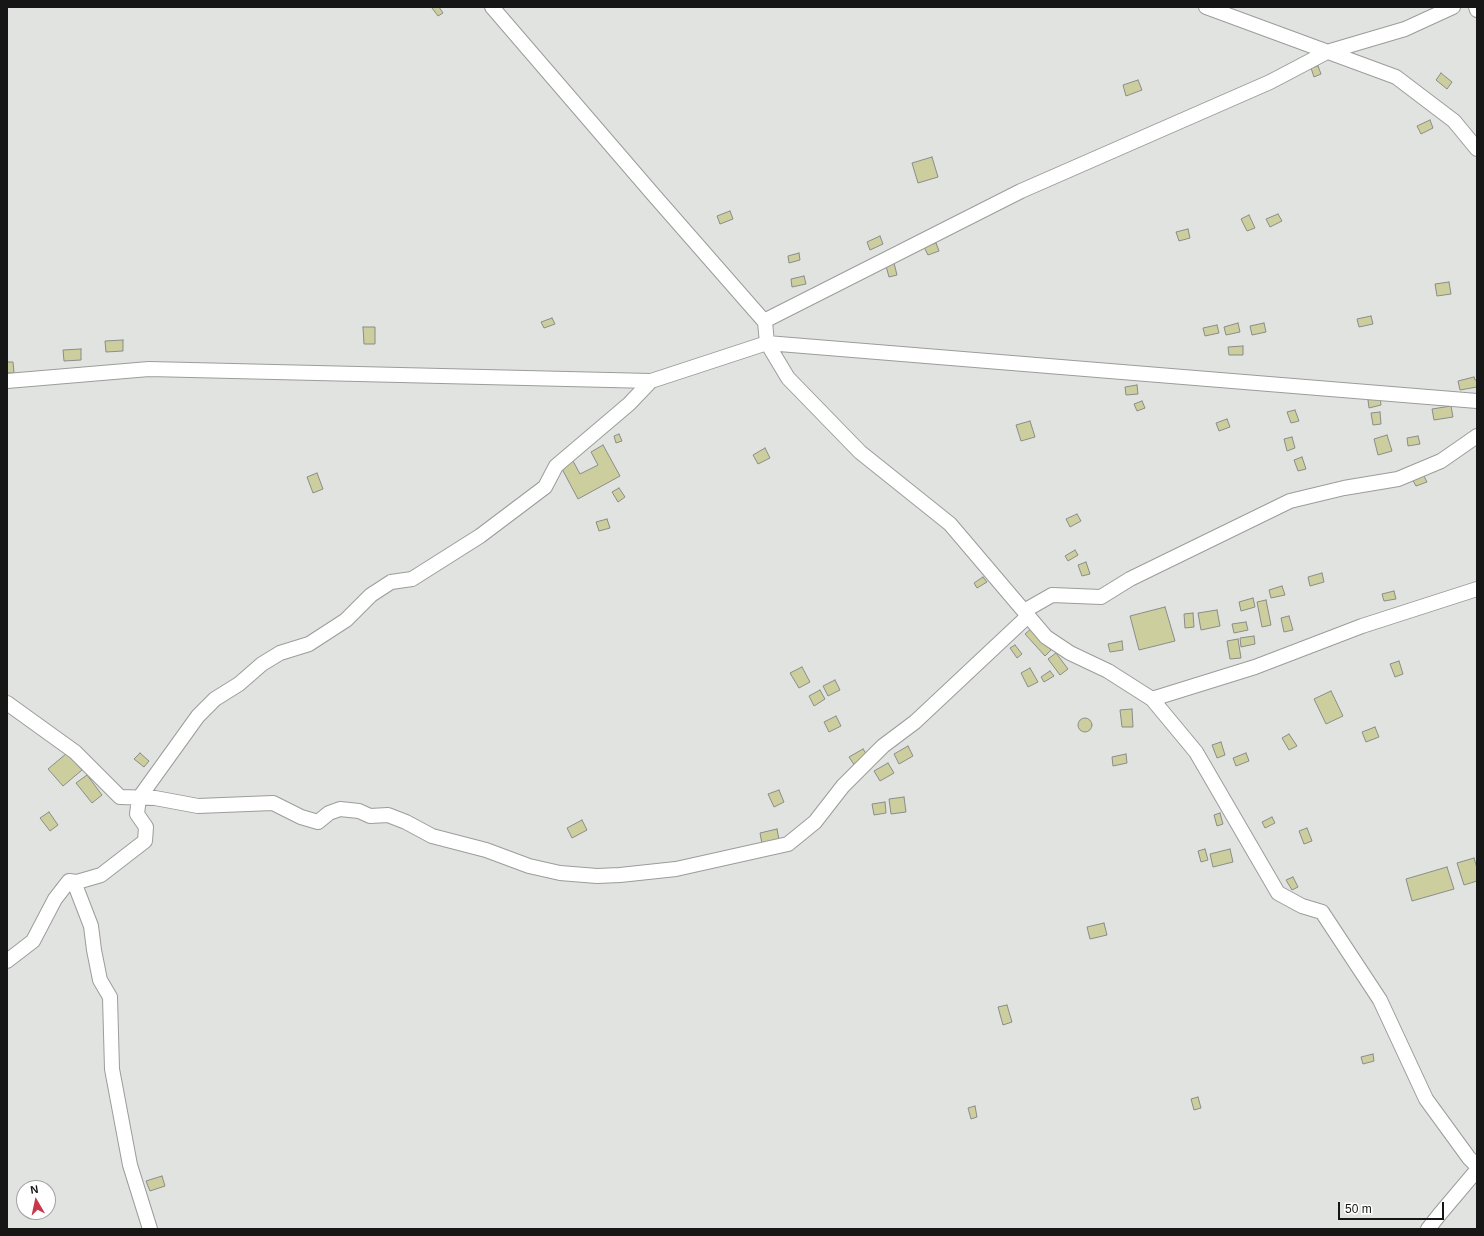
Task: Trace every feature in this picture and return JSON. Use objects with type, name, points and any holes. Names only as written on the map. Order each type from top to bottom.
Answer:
[{"type":"street","points":[[492,7],[652,193],[764,320],[767,343],[788,378],[860,452],[950,524],[1046,637],[1070,653],[1108,671],[1152,699],[1196,752],[1278,893],[1302,906],[1322,912],[1380,1000],[1426,1099],[1469,1158],[1477,1166]]},
{"type":"street","points":[[1206,7],[1396,77],[1454,121],[1477,150]]},
{"type":"street","points":[[764,320],[1021,191],[1270,82],[1327,52],[1405,29],[1453,7]]},
{"type":"street","points":[[7,381],[149,369],[651,381],[767,343],[1477,401]]},
{"type":"street","points":[[7,961],[33,941],[55,899],[69,881],[76,882],[101,875],[145,842],[146,827],[137,814],[139,798],[198,716],[215,699],[239,684],[262,664],[274,656],[308,644],[346,620],[372,595],[391,582],[412,579],[480,536],[545,487],[556,466],[629,404],[651,381]]},
{"type":"street","points":[[7,703],[75,752],[120,797],[155,798],[198,806],[273,803],[301,817],[318,822],[329,813],[340,809],[359,811],[370,816],[388,815],[406,822],[432,836],[486,850],[529,866],[560,873],[597,876],[684,867],[788,844],[815,822],[843,786],[882,746],[915,722],[1026,614],[1052,595],[1101,597],[1130,579],[1290,500],[1344,488],[1398,479],[1441,461],[1477,436]]},
{"type":"street","points":[[1152,699],[1255,667],[1362,626],[1477,589]]},
{"type":"street","points":[[74,882],[91,926],[100,980],[110,997],[112,1069],[130,1165],[150,1229]]},
{"type":"street","points":[[1428,1229],[1477,1170]]},
{"type":"building","points":[[439,7],[443,13],[438,16],[432,8]]},
{"type":"building","points":[[1318,66],[1321,74],[1314,77],[1311,68]]},
{"type":"building","points":[[1441,73],[1452,82],[1447,89],[1436,80]]},
{"type":"building","points":[[1138,80],[1142,90],[1126,96],[1123,85]]},
{"type":"building","points":[[1430,120],[1433,128],[1421,134],[1417,126]]},
{"type":"building","points":[[932,157],[938,177],[918,183],[912,163]]},
{"type":"building","points":[[730,211],[733,219],[720,224],[717,216]]},
{"type":"building","points":[[1278,214],[1282,221],[1270,227],[1266,219]]},
{"type":"building","points":[[1249,215],[1255,228],[1247,231],[1241,219]]},
{"type":"building","points":[[1188,229],[1190,238],[1179,241],[1176,232]]},
{"type":"building","points":[[880,236],[883,244],[870,250],[867,242]]},
{"type":"building","points":[[936,243],[939,251],[928,255],[924,247]]},
{"type":"building","points":[[799,253],[800,260],[789,263],[788,256]]},
{"type":"building","points":[[894,263],[897,275],[889,277],[886,266]]},
{"type":"building","points":[[804,276],[806,284],[792,287],[791,279]]},
{"type":"building","points":[[1449,282],[1451,294],[1437,296],[1435,284]]},
{"type":"building","points":[[1371,316],[1373,324],[1359,327],[1357,319]]},
{"type":"building","points":[[552,318],[555,324],[544,328],[541,322]]},
{"type":"building","points":[[1238,323],[1240,332],[1226,335],[1224,327]]},
{"type":"building","points":[[1264,323],[1266,332],[1252,335],[1250,326]]},
{"type":"building","points":[[1217,325],[1219,333],[1205,336],[1203,328]]},
{"type":"building","points":[[363,327],[375,327],[375,344],[364,344]]},
{"type":"building","points":[[123,340],[123,351],[106,352],[105,341]]},
{"type":"building","points":[[1243,346],[1243,355],[1229,355],[1228,347]]},
{"type":"building","points":[[81,349],[81,360],[64,361],[63,350]]},
{"type":"building","points":[[7,362],[13,362],[14,373],[7,373]]},
{"type":"building","points":[[1474,377],[1475,380],[1477,380],[1477,387],[1460,390],[1458,381]]},
{"type":"building","points":[[1137,385],[1138,394],[1126,395],[1125,387]]},
{"type":"building","points":[[1380,397],[1381,405],[1369,408],[1368,400]]},
{"type":"building","points":[[1142,401],[1145,408],[1137,411],[1134,404]]},
{"type":"building","points":[[1451,406],[1453,417],[1434,420],[1432,409]]},
{"type":"building","points":[[1295,410],[1299,421],[1291,423],[1287,412]]},
{"type":"building","points":[[1380,412],[1381,424],[1373,425],[1371,413]]},
{"type":"building","points":[[1227,419],[1230,427],[1219,431],[1216,423]]},
{"type":"building","points":[[1030,421],[1035,437],[1021,441],[1016,425]]},
{"type":"building","points":[[619,434],[622,441],[616,443],[614,436]]},
{"type":"building","points":[[1387,435],[1392,451],[1378,455],[1374,439]]},
{"type":"building","points":[[1418,436],[1420,444],[1408,446],[1407,438]]},
{"type":"building","points":[[1292,437],[1295,448],[1287,451],[1284,439]]},
{"type":"building","points":[[603,445],[620,476],[578,499],[561,467],[573,461],[580,474],[598,465],[591,452]]},
{"type":"building","points":[[765,448],[770,458],[758,464],[753,455]]},
{"type":"building","points":[[1302,457],[1306,469],[1298,471],[1294,460]]},
{"type":"building","points":[[317,473],[323,489],[313,493],[307,477]]},
{"type":"building","points":[[1423,474],[1427,482],[1416,486],[1412,479]]},
{"type":"building","points":[[619,488],[625,497],[618,502],[612,492]]},
{"type":"building","points":[[1077,514],[1081,521],[1070,527],[1066,519]]},
{"type":"building","points":[[607,519],[610,528],[599,531],[596,522]]},
{"type":"building","points":[[1075,550],[1078,555],[1068,561],[1065,556]]},
{"type":"building","points":[[1086,562],[1090,574],[1082,576],[1078,565]]},
{"type":"building","points":[[1322,573],[1324,582],[1310,586],[1308,577]]},
{"type":"building","points":[[983,577],[987,582],[977,588],[974,583]]},
{"type":"building","points":[[1282,586],[1285,595],[1271,598],[1269,590]]},
{"type":"building","points":[[1394,591],[1396,599],[1384,601],[1382,594]]},
{"type":"building","points":[[1253,598],[1255,607],[1241,611],[1239,602]]},
{"type":"building","points":[[1266,600],[1271,625],[1262,627],[1257,602]]},
{"type":"building","points":[[1165,607],[1175,641],[1139,650],[1130,616]]},
{"type":"building","points":[[1217,610],[1220,626],[1201,630],[1198,613]]},
{"type":"building","points":[[1193,613],[1194,627],[1185,628],[1184,614]]},
{"type":"building","points":[[1289,616],[1293,630],[1284,632],[1281,618]]},
{"type":"building","points":[[1246,622],[1248,630],[1234,633],[1232,624]]},
{"type":"building","points":[[1032,628],[1051,650],[1045,656],[1025,634]]},
{"type":"building","points":[[1254,636],[1255,644],[1241,647],[1240,638]]},
{"type":"building","points":[[1238,639],[1241,658],[1230,659],[1227,641]]},
{"type":"building","points":[[1122,641],[1123,650],[1110,652],[1108,644]]},
{"type":"building","points":[[1015,645],[1022,654],[1017,658],[1010,648]]},
{"type":"building","points":[[1056,653],[1068,669],[1060,675],[1048,659]]},
{"type":"building","points":[[1399,661],[1403,674],[1395,677],[1390,664]]},
{"type":"building","points":[[802,667],[810,682],[799,688],[790,673]]},
{"type":"building","points":[[1030,668],[1038,682],[1028,687],[1021,673]]},
{"type":"building","points":[[1050,671],[1054,676],[1044,682],[1041,677]]},
{"type":"building","points":[[835,680],[840,690],[828,696],[823,686]]},
{"type":"building","points":[[820,690],[825,699],[814,706],[809,696]]},
{"type":"building","points":[[1331,691],[1343,716],[1326,724],[1314,699]]},
{"type":"building","points":[[1132,709],[1133,727],[1122,727],[1120,710]]},
{"type":"building","points":[[836,716],[841,726],[829,732],[824,722]]},
{"type":"building","points":[[1085,718],[1090,720],[1092,725],[1090,730],[1085,732],[1080,730],[1078,725],[1080,720]]},
{"type":"building","points":[[1375,727],[1379,737],[1366,742],[1362,732]]},
{"type":"building","points":[[1289,734],[1297,746],[1289,750],[1282,738]]},
{"type":"building","points":[[1221,742],[1225,755],[1217,758],[1212,745]]},
{"type":"building","points":[[908,746],[913,756],[899,764],[894,754]]},
{"type":"building","points":[[863,749],[869,758],[855,766],[849,757]]},
{"type":"building","points":[[67,753],[82,770],[63,786],[48,769]]},
{"type":"building","points":[[140,753],[149,761],[144,767],[134,759]]},
{"type":"building","points":[[1246,753],[1249,761],[1236,766],[1233,758]]},
{"type":"building","points":[[1126,754],[1127,763],[1113,766],[1112,757]]},
{"type":"building","points":[[888,763],[894,773],[880,781],[874,771]]},
{"type":"building","points":[[87,775],[102,795],[92,803],[76,783]]},
{"type":"building","points":[[779,790],[784,802],[774,807],[768,794]]},
{"type":"building","points":[[904,797],[906,812],[891,814],[889,799]]},
{"type":"building","points":[[885,802],[886,813],[874,815],[872,804]]},
{"type":"building","points":[[49,812],[58,825],[50,831],[40,818]]},
{"type":"building","points":[[1220,813],[1223,824],[1217,826],[1214,815]]},
{"type":"building","points":[[1272,817],[1275,823],[1265,828],[1262,822]]},
{"type":"building","points":[[582,820],[587,830],[572,838],[567,828]]},
{"type":"building","points":[[1307,828],[1312,841],[1304,844],[1299,831]]},
{"type":"building","points":[[777,829],[779,840],[762,844],[760,833]]},
{"type":"building","points":[[1205,849],[1208,860],[1201,862],[1198,851]]},
{"type":"building","points":[[1230,849],[1233,862],[1213,867],[1210,854]]},
{"type":"building","points":[[1474,858],[1477,868],[1477,881],[1464,885],[1457,863]]},
{"type":"building","points":[[1447,867],[1454,889],[1412,901],[1406,879]]},
{"type":"building","points":[[1293,877],[1298,887],[1292,890],[1286,880]]},
{"type":"building","points":[[1104,923],[1107,935],[1090,939],[1087,927]]},
{"type":"building","points":[[1007,1005],[1012,1022],[1003,1025],[998,1007]]},
{"type":"building","points":[[1373,1054],[1374,1061],[1363,1064],[1361,1057]]},
{"type":"building","points":[[1198,1097],[1201,1108],[1194,1110],[1191,1099]]},
{"type":"building","points":[[975,1106],[977,1117],[971,1119],[968,1108]]},
{"type":"building","points":[[162,1176],[165,1186],[150,1191],[146,1181]]}]
